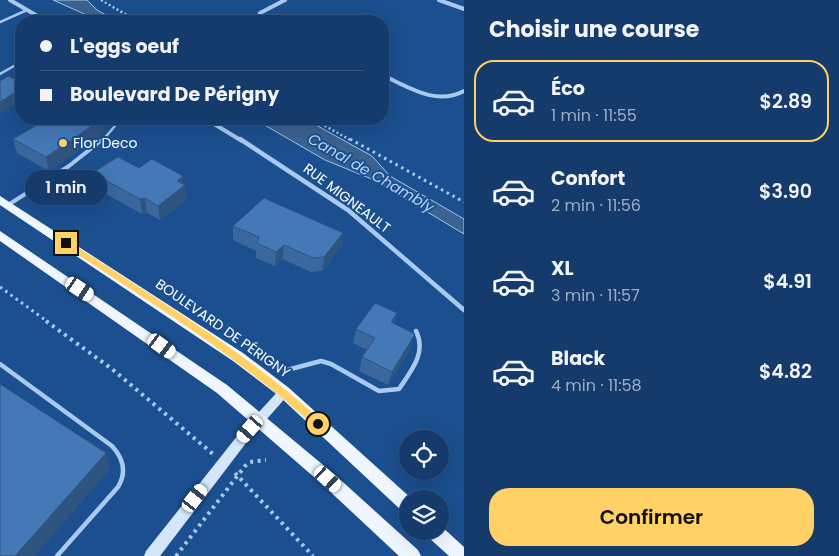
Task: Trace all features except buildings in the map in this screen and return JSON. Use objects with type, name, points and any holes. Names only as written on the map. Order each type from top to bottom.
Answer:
[{"type":"main road","name":"BOULEVARD DE PÉRIGNY","points":[[4,202],[207,334],[284,392],[399,498]]},
{"type":"main road","points":[[0,235],[222,389],[328,479],[412,556]]},
{"type":"main road","points":[[444,540],[461,556]]},
{"type":"street","points":[[10,0],[36,15]]},
{"type":"street","points":[[260,15],[262,12],[285,0]]},
{"type":"street","points":[[438,0],[464,9]]},
{"type":"street","points":[[389,78],[440,98],[452,98],[464,90]]},
{"type":"street","name":"RUE MIGNEAULT","points":[[216,125],[271,157],[349,212],[404,256],[464,310]]},
{"type":"street","points":[[151,556],[258,420],[284,392]]},
{"type":"lane","points":[[16,15],[27,10]]},
{"type":"lane","points":[[0,22],[15,15]]},
{"type":"lane","points":[[0,74],[15,65]]},
{"type":"lane","points":[[4,202],[100,143],[117,125]]},
{"type":"lane","points":[[287,370],[320,362],[341,369],[379,391],[399,389],[420,355],[422,342],[416,331]]},
{"type":"lane","points":[[0,364],[112,446],[121,456],[123,462],[123,476],[118,487],[57,556]]},
{"type":"path","points":[[100,0],[126,15]]},
{"type":"path","points":[[324,125],[464,202]]},
{"type":"path","points":[[0,287],[119,374],[206,448]]},
{"type":"path","points":[[176,556],[236,474],[250,462],[266,460]]},
{"type":"path","points":[[236,474],[313,556]]},
{"type":"water","points":[[53,0],[87,0],[97,10],[106,15],[87,15]]},
{"type":"water","name":"Canal de Chambly","points":[[264,125],[316,125],[372,156],[390,176],[464,219],[464,234],[374,180],[325,160]]},
{"type":"place","name":"Flor Deco","points":[[63,143]]},
{"type":"route","points":[[66,243],[207,334],[284,392],[318,424]]}]
